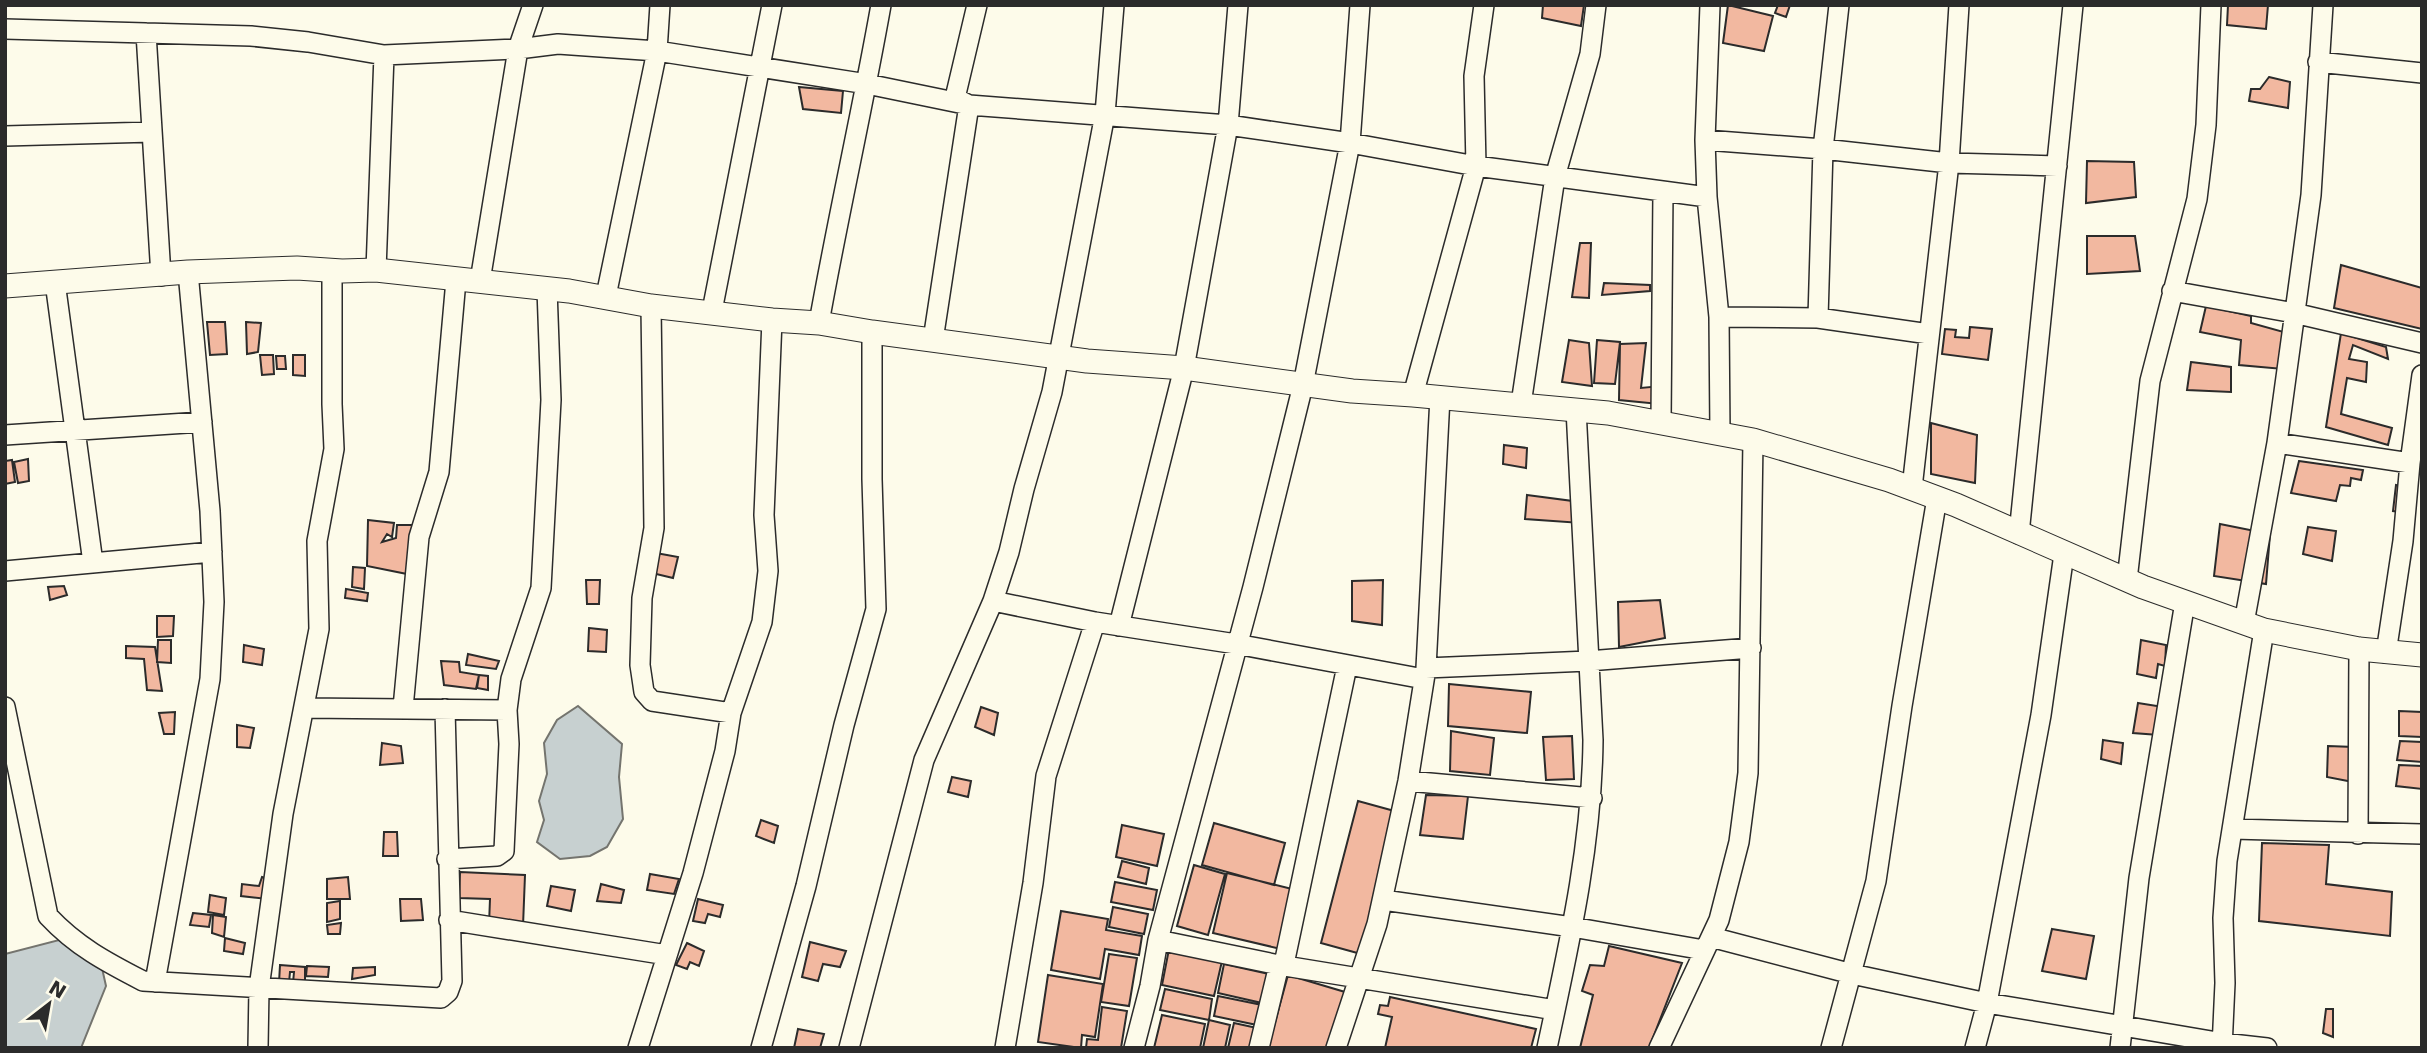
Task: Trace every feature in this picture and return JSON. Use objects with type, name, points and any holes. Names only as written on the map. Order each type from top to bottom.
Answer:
[{"type":"street","points":[[480,281],[519,49],[533,5]]},
{"type":"street","points":[[606,296],[657,51],[660,5]]},
{"type":"street","points":[[712,311],[772,5]]},
{"type":"street","points":[[819,323],[838,213],[867,84],[881,5]]},
{"type":"street","points":[[969,105],[955,98],[977,5]]},
{"type":"street","points":[[849,1048],[924,760],[993,601],[1052,392],[1105,114],[1114,5]]},
{"type":"street","points":[[1119,626],[1184,368],[1228,125],[1238,5]]},
{"type":"street","points":[[1134,1048],[1150,986],[1158,940],[1253,587],[1303,385],[1350,143],[1360,5]]},
{"type":"street","points":[[1413,395],[1476,166],[1474,76],[1484,5]]},
{"type":"street","points":[[1521,404],[1555,177],[1590,54],[1596,5]]},
{"type":"street","points":[[1710,5],[1704,140],[1718,317],[1720,433]]},
{"type":"street","points":[[1818,318],[1823,149],[1839,5]]},
{"type":"street","points":[[1912,488],[1949,163],[1959,5]]},
{"type":"street","points":[[2019,534],[2073,5]]},
{"type":"street","points":[[2127,580],[2150,381],[2197,199],[2206,125],[2211,5]]},
{"type":"street","points":[[2223,1045],[2227,862],[2277,443],[2311,195],[2323,5]]},
{"type":"street","points":[[5,29],[274,38],[384,55],[519,49],[558,44],[657,51],[867,84],[969,105],[1228,125],[1350,143],[1476,166],[1707,197]]},
{"type":"street","points":[[146,33],[161,276]]},
{"type":"street","points":[[376,270],[384,55]]},
{"type":"street","points":[[2318,62],[2422,73]]},
{"type":"street","points":[[933,340],[969,105]]},
{"type":"street","points":[[5,136],[152,132]]},
{"type":"street","points":[[1704,140],[1823,149],[1949,163],[2057,166]]},
{"type":"street","points":[[1661,421],[1663,191]]},
{"type":"street","points":[[5,286],[188,272],[297,268],[332,271],[376,270],[606,296],[651,306],[819,323],[1058,357],[1184,368],[1352,391],[1576,409],[1661,421],[1753,440],[1912,488],[2127,580],[2254,626],[2359,649],[2422,654]]},
{"type":"street","points":[[258,1048],[259,988],[283,814],[319,629],[317,541],[334,449],[331,392],[332,271]]},
{"type":"street","points":[[155,982],[210,679],[214,602],[202,422],[188,272]]},
{"type":"street","points":[[403,708],[418,537],[439,472],[456,280]]},
{"type":"street","points":[[55,282],[93,563]]},
{"type":"street","points":[[447,859],[497,856],[503,851],[510,679],[541,588],[551,400],[547,289]]},
{"type":"street","points":[[2172,291],[2294,313],[2422,343]]},
{"type":"street","points":[[651,306],[654,528],[642,598],[640,665],[644,692],[653,701],[732,713]]},
{"type":"street","points":[[1718,317],[1818,318],[1929,334]]},
{"type":"street","points":[[638,1048],[693,873],[725,751],[732,713],[762,622],[768,571],[764,515],[772,320]]},
{"type":"street","points":[[761,1048],[806,886],[844,725],[876,610],[872,480],[872,332]]},
{"type":"street","points":[[2386,653],[2403,541],[2422,375]]},
{"type":"street","points":[[1336,1048],[1377,924],[1408,781],[1425,673],[1440,397]]},
{"type":"street","points":[[1547,1048],[1572,928],[1592,798],[1593,740],[1576,409]]},
{"type":"street","points":[[5,435],[202,422]]},
{"type":"street","points":[[1659,1048],[1719,920],[1739,842],[1748,773],[1753,440]]},
{"type":"street","points":[[2277,443],[2410,463]]},
{"type":"street","points":[[1831,1048],[1877,881],[1902,706],[1937,498]]},
{"type":"street","points":[[5,571],[212,552]]},
{"type":"street","points":[[1975,1048],[1987,1003],[2041,715],[2064,554]]},
{"type":"street","points":[[993,601],[1095,622],[1236,644],[1347,666],[1425,673],[1751,648]]},
{"type":"street","points":[[2120,1048],[2140,867],[2185,602]]},
{"type":"street","points":[[1005,1048],[1033,883],[1046,776],[1095,622]]},
{"type":"street","points":[[2358,834],[2359,649]]},
{"type":"street","points":[[1259,1048],[1281,965],[1347,666]]},
{"type":"street","points":[[5,707],[48,916],[67,936],[99,959],[143,981],[441,998],[448,992],[452,981],[445,709]]},
{"type":"street","points":[[304,708],[507,710]]},
{"type":"street","points":[[1408,781],[1592,798]]},
{"type":"street","points":[[2232,828],[2422,834]]},
{"type":"street","points":[[1382,901],[1708,944],[1987,1003],[2123,1025],[2223,1045],[2267,1048]]},
{"type":"street","points":[[449,919],[667,955]]},
{"type":"street","points":[[1158,940],[1281,965],[1555,1010]]},
{"type":"shaded area","points":[[578,706],[622,744],[619,777],[623,819],[607,847],[590,856],[560,859],[537,842],[544,820],[539,801],[547,774],[544,743],[557,720]]},
{"type":"shaded area","points":[[59,940],[102,968],[106,986],[81,1048],[5,1048],[5,954]]},
{"type":"building","points":[[1543,5],[1584,5],[1581,26],[1542,18]]},
{"type":"building","points":[[1728,5],[1773,16],[1764,51],[1723,43]]},
{"type":"building","points":[[1778,5],[1790,5],[1786,17],[1775,13]]},
{"type":"building","points":[[2228,5],[2268,5],[2266,29],[2227,25]]},
{"type":"building","points":[[2269,77],[2290,82],[2288,108],[2249,101],[2251,89],[2260,89]]},
{"type":"building","points":[[799,87],[843,91],[841,113],[803,109]]},
{"type":"building","points":[[2087,161],[2134,162],[2136,197],[2086,203]]},
{"type":"building","points":[[2087,236],[2135,236],[2140,271],[2087,274]]},
{"type":"building","points":[[1580,243],[1591,243],[1589,298],[1572,297]]},
{"type":"building","points":[[2341,265],[2422,288],[2422,329],[2334,308]]},
{"type":"building","points":[[1604,283],[1650,285],[1650,291],[1602,295]]},
{"type":"building","points":[[2206,306],[2251,316],[2251,323],[2291,334],[2283,369],[2239,365],[2241,340],[2200,332]]},
{"type":"building","points":[[207,322],[225,322],[227,354],[210,355]]},
{"type":"building","points":[[246,322],[261,323],[258,352],[247,354]]},
{"type":"building","points":[[1970,327],[1992,329],[1988,360],[1942,354],[1945,329],[1956,330],[1955,337],[1969,338]]},
{"type":"building","points":[[2341,333],[2386,347],[2388,359],[2353,345],[2349,359],[2367,362],[2366,382],[2347,378],[2341,414],[2392,428],[2388,445],[2326,427]]},
{"type":"building","points":[[1569,340],[1589,343],[1592,386],[1562,382]]},
{"type":"building","points":[[1597,340],[1620,342],[1615,384],[1594,383]]},
{"type":"building","points":[[1646,343],[1641,388],[1661,386],[1659,404],[1619,400],[1620,344]]},
{"type":"building","points":[[260,355],[273,355],[274,374],[262,375]]},
{"type":"building","points":[[293,355],[305,355],[305,376],[293,375]]},
{"type":"building","points":[[276,356],[285,356],[286,369],[277,369]]},
{"type":"building","points":[[2191,362],[2231,367],[2231,392],[2187,390]]},
{"type":"building","points":[[1931,423],[1977,435],[1975,483],[1931,474]]},
{"type":"building","points":[[1504,445],[1527,448],[1526,468],[1503,464]]},
{"type":"building","points":[[28,459],[29,481],[18,483],[14,462]]},
{"type":"building","points":[[12,460],[15,482],[5,484],[5,461]]},
{"type":"building","points":[[2299,461],[2363,470],[2361,480],[2351,478],[2350,486],[2340,485],[2336,501],[2291,493]]},
{"type":"building","points":[[2396,485],[2414,489],[2410,513],[2393,511]]},
{"type":"building","points":[[1527,495],[1580,502],[1581,523],[1525,519]]},
{"type":"building","points":[[368,520],[394,523],[392,537],[387,534],[382,542],[396,538],[397,525],[413,525],[407,574],[367,566]]},
{"type":"building","points":[[2220,524],[2270,534],[2266,584],[2214,576]]},
{"type":"building","points":[[2308,527],[2336,531],[2332,561],[2303,554]]},
{"type":"building","points":[[656,553],[678,557],[673,578],[652,573]]},
{"type":"building","points":[[353,567],[365,568],[364,589],[352,587]]},
{"type":"building","points":[[586,580],[600,580],[599,604],[587,604]]},
{"type":"building","points":[[1383,580],[1382,625],[1352,621],[1352,581]]},
{"type":"building","points":[[64,586],[67,595],[50,600],[48,587]]},
{"type":"building","points":[[346,589],[368,593],[367,601],[345,598]]},
{"type":"building","points":[[1660,600],[1665,638],[1619,647],[1618,602]]},
{"type":"building","points":[[157,616],[174,616],[173,636],[157,637]]},
{"type":"building","points":[[589,628],[607,630],[606,652],[588,651]]},
{"type":"building","points":[[158,640],[171,640],[171,663],[157,662]]},
{"type":"building","points":[[2141,640],[2166,645],[2165,666],[2158,664],[2156,678],[2137,674]]},
{"type":"building","points":[[244,645],[264,649],[262,665],[243,662]]},
{"type":"building","points":[[126,646],[155,647],[162,691],[147,690],[144,659],[126,658]]},
{"type":"building","points":[[468,654],[499,661],[496,669],[466,665]]},
{"type":"building","points":[[441,661],[459,662],[460,672],[479,675],[476,689],[444,685]]},
{"type":"building","points":[[479,675],[488,676],[488,690],[477,688]]},
{"type":"building","points":[[1449,684],[1531,692],[1527,733],[1448,726]]},
{"type":"building","points":[[2138,703],[2176,709],[2172,736],[2133,733]]},
{"type":"building","points":[[981,707],[998,713],[994,735],[975,727]]},
{"type":"building","points":[[2399,711],[2422,712],[2422,737],[2399,736]]},
{"type":"building","points":[[175,712],[174,734],[164,734],[159,713]]},
{"type":"building","points":[[237,725],[254,728],[250,748],[237,747]]},
{"type":"building","points":[[1451,731],[1494,738],[1490,775],[1450,771]]},
{"type":"building","points":[[1572,736],[1574,779],[1546,780],[1543,737]]},
{"type":"building","points":[[2103,740],[2123,743],[2121,764],[2101,759]]},
{"type":"building","points":[[2400,741],[2422,742],[2422,762],[2397,760]]},
{"type":"building","points":[[382,743],[401,746],[403,763],[380,765]]},
{"type":"building","points":[[2328,746],[2354,747],[2353,782],[2327,777]]},
{"type":"building","points":[[2399,765],[2422,766],[2422,789],[2396,786]]},
{"type":"building","points":[[952,777],[971,781],[968,797],[948,792]]},
{"type":"building","points":[[1426,795],[1468,796],[1463,839],[1420,835]]},
{"type":"building","points":[[1358,801],[1398,812],[1361,954],[1321,943]]},
{"type":"building","points":[[761,820],[778,826],[774,843],[756,836]]},
{"type":"building","points":[[1214,823],[1285,843],[1274,885],[1202,865]]},
{"type":"building","points":[[1122,825],[1164,834],[1157,866],[1116,857]]},
{"type":"building","points":[[384,832],[397,832],[398,856],[383,856]]},
{"type":"building","points":[[2262,843],[2329,845],[2326,884],[2392,892],[2390,936],[2259,921]]},
{"type":"building","points":[[1122,861],[1149,868],[1146,884],[1118,877]]},
{"type":"building","points":[[1194,865],[1225,874],[1208,935],[1177,926]]},
{"type":"building","points":[[460,872],[525,875],[523,926],[489,925],[490,899],[459,898]]},
{"type":"building","points":[[1227,873],[1296,890],[1281,949],[1213,933]]},
{"type":"building","points":[[650,874],[679,879],[674,894],[647,890]]},
{"type":"building","points":[[262,877],[270,880],[267,899],[241,896],[242,884],[259,886]]},
{"type":"building","points":[[348,877],[350,899],[327,899],[327,879]]},
{"type":"building","points":[[1115,882],[1157,890],[1153,910],[1111,902]]},
{"type":"building","points":[[601,884],[624,890],[621,903],[597,901]]},
{"type":"building","points":[[551,886],[575,890],[571,911],[547,906]]},
{"type":"building","points":[[210,895],[226,898],[224,915],[208,912]]},
{"type":"building","points":[[400,899],[421,899],[423,920],[401,921]]},
{"type":"building","points":[[698,899],[723,905],[720,917],[708,914],[705,923],[693,921]]},
{"type":"building","points":[[340,901],[340,919],[327,922],[327,903]]},
{"type":"building","points":[[1113,907],[1148,914],[1144,934],[1109,927]]},
{"type":"building","points":[[1061,911],[1108,919],[1106,930],[1142,936],[1139,955],[1105,949],[1100,979],[1051,970]]},
{"type":"building","points":[[193,913],[211,915],[209,927],[190,925]]},
{"type":"building","points":[[213,915],[226,917],[224,937],[212,933]]},
{"type":"building","points":[[341,923],[340,934],[328,934],[327,925]]},
{"type":"building","points":[[2052,929],[2094,936],[2086,979],[2042,971]]},
{"type":"building","points":[[225,938],[245,943],[243,954],[224,951]]},
{"type":"building","points":[[810,942],[846,951],[840,967],[823,964],[818,981],[802,977]]},
{"type":"building","points":[[687,943],[704,951],[699,966],[690,962],[687,969],[676,965]]},
{"type":"building","points":[[1609,946],[1682,963],[1649,1048],[1580,1048],[1593,995],[1582,991],[1590,965],[1604,966]]},
{"type":"building","points":[[1169,949],[1222,961],[1214,996],[1162,985]]},
{"type":"building","points":[[1109,954],[1137,958],[1129,1006],[1101,1002]]},
{"type":"building","points":[[1224,964],[1269,974],[1262,1003],[1218,993]]},
{"type":"building","points":[[280,965],[305,967],[305,983],[293,983],[294,972],[290,972],[289,983],[279,983]]},
{"type":"building","points":[[307,966],[329,967],[328,977],[306,976]]},
{"type":"building","points":[[375,967],[375,975],[352,979],[353,968]]},
{"type":"building","points":[[1048,975],[1103,984],[1095,1037],[1082,1035],[1081,1048],[1038,1042]]},
{"type":"building","points":[[1288,975],[1345,992],[1329,1048],[1268,1048]]},
{"type":"building","points":[[1165,989],[1212,999],[1209,1020],[1160,1010]]},
{"type":"building","points":[[1218,996],[1262,1005],[1257,1025],[1214,1016]]},
{"type":"building","points":[[1390,997],[1536,1029],[1531,1048],[1385,1048],[1392,1017],[1378,1014],[1380,1005],[1388,1006]]},
{"type":"building","points":[[1102,1007],[1127,1011],[1121,1048],[1086,1048],[1087,1039],[1098,1040]]},
{"type":"building","points":[[2326,1009],[2333,1009],[2333,1037],[2323,1033]]},
{"type":"building","points":[[1162,1015],[1205,1024],[1200,1048],[1154,1048]]},
{"type":"building","points":[[1209,1020],[1230,1025],[1225,1048],[1203,1048]]},
{"type":"building","points":[[1234,1023],[1257,1028],[1252,1048],[1228,1048]]},
{"type":"building","points":[[798,1029],[824,1034],[820,1048],[794,1048]]}]
